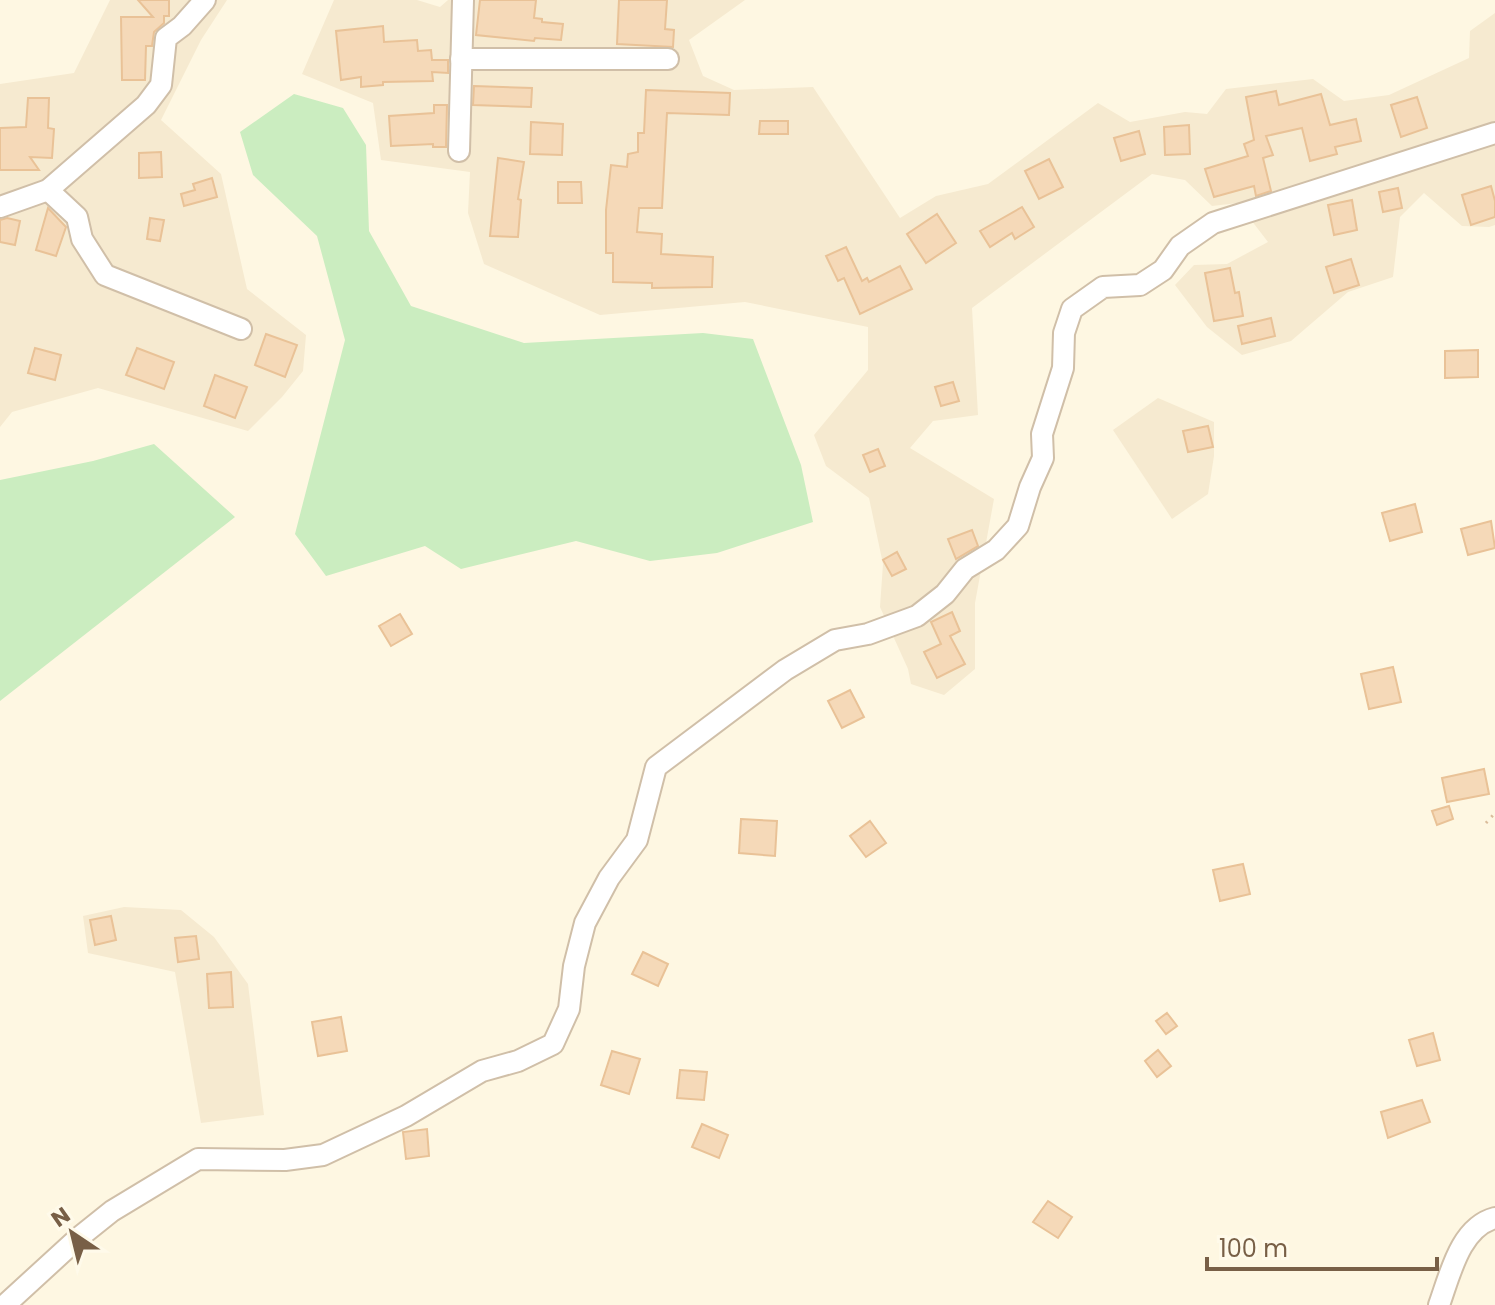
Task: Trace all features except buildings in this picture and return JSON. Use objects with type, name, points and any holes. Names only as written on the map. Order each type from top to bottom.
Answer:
[{"type":"street","points":[[0,207],[48,190],[146,105],[161,85],[166,38],[182,26],[205,0]]},
{"type":"street","points":[[459,151],[463,0]]},
{"type":"street","points":[[461,59],[668,59]]},
{"type":"street","points":[[5,1305],[112,1211],[198,1159],[285,1160],[323,1155],[406,1116],[482,1071],[518,1061],[553,1044],[569,1009],[574,966],[585,923],[609,878],[637,840],[656,767],[785,670],[835,640],[868,634],[917,616],[945,594],[965,569],[996,550],[1018,526],[1043,458],[1042,434],[1063,368],[1064,333],[1072,309],[1103,287],[1140,285],[1163,270],[1180,246],[1213,223],[1495,133]]},
{"type":"street","points":[[48,190],[77,217],[82,239],[105,275],[241,329]]},
{"type":"street","points":[[1439,1305],[1460,1249],[1483,1221],[1495,1218]]},
{"type":"path","points":[[1486,823],[1495,813]]},
{"type":"shaded area","points":[[110,0],[227,0],[201,40],[161,120],[221,174],[247,289],[306,335],[303,371],[248,431],[98,388],[12,412],[0,427],[0,84],[74,73]]},
{"type":"shaded area","points":[[334,0],[417,0],[440,7],[448,0],[745,0],[689,40],[703,76],[734,90],[813,87],[900,218],[936,196],[988,184],[1098,103],[1130,122],[1185,112],[1207,114],[1226,89],[1313,79],[1344,101],[1389,95],[1469,58],[1470,31],[1495,13],[1495,225],[1462,226],[1424,193],[1400,217],[1393,277],[1348,292],[1291,341],[1242,355],[1207,327],[1175,285],[1194,265],[1227,264],[1268,242],[1238,203],[1212,206],[1185,180],[1152,174],[972,308],[978,415],[933,421],[910,448],[994,499],[975,603],[975,669],[944,695],[911,684],[908,669],[880,607],[883,564],[869,498],[826,466],[814,435],[868,370],[868,327],[745,302],[600,315],[484,264],[468,213],[470,172],[381,160],[373,103],[302,74]]},
{"type":"shaded area","points":[[1158,398],[1214,422],[1214,456],[1208,494],[1172,519],[1113,430]]},
{"type":"shaded area","points":[[124,907],[181,910],[214,937],[248,984],[264,1115],[201,1123],[175,972],[88,953],[83,916]]},
{"type":"green space","points":[[294,94],[343,108],[366,145],[369,231],[411,306],[524,343],[703,333],[753,339],[801,465],[813,522],[717,553],[650,561],[576,541],[461,569],[425,546],[326,576],[295,534],[345,340],[317,236],[253,175],[240,132]]},
{"type":"green space","points":[[154,444],[235,517],[0,701],[0,480],[93,461]]}]
